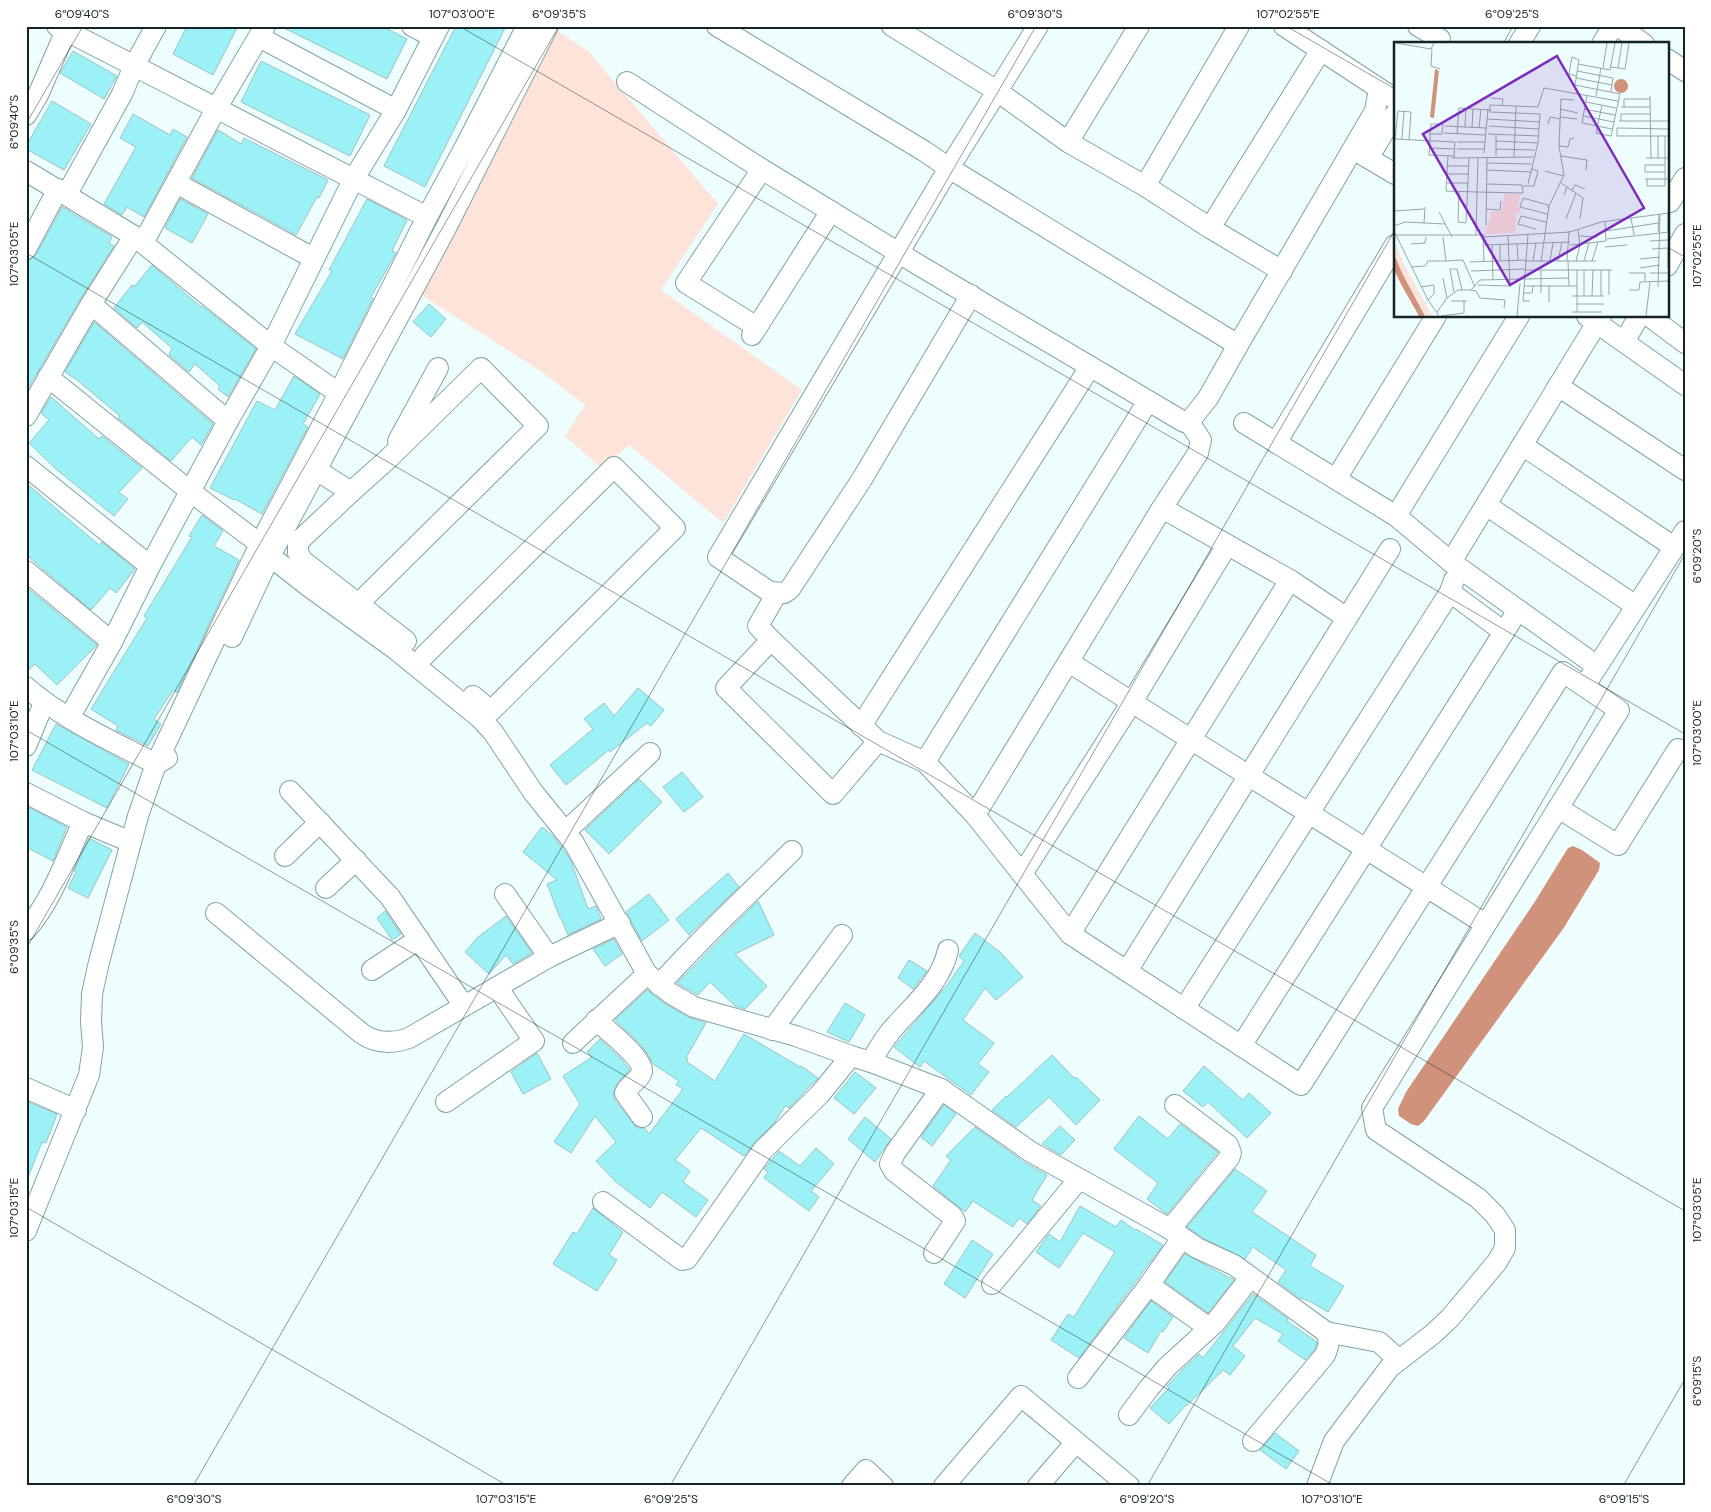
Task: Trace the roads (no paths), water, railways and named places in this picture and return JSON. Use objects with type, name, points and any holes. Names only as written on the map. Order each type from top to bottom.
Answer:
[{"type":"street","points":[[26,249],[122,94],[134,66],[156,26]]},
{"type":"street","points":[[69,718],[112,642],[150,566],[228,421],[271,346],[353,180],[396,110],[436,32],[412,26]]},
{"type":"street","points":[[265,550],[318,471],[346,398],[427,217],[527,26]]},
{"type":"street","points":[[26,1231],[89,1074],[93,1047],[91,1022],[92,994],[98,962],[138,816],[156,764],[265,550],[346,398],[446,228],[548,26]]},
{"type":"street","points":[[717,26],[1238,345]]},
{"type":"street","points":[[892,26],[997,92],[1068,142],[1145,186],[1282,271]]},
{"type":"street","points":[[971,295],[862,479],[790,589],[784,593],[770,592],[718,557],[949,168],[1038,26]]},
{"type":"street","points":[[1068,142],[1139,26]]},
{"type":"street","points":[[1145,186],[1239,26]]},
{"type":"street","points":[[1284,26],[1387,94],[1375,111],[1361,153]]},
{"type":"street","points":[[1418,26],[1441,36]]},
{"type":"street","points":[[1520,42],[1530,26]]},
{"type":"street","points":[[1603,42],[1612,26]]},
{"type":"street","points":[[1618,26],[1641,42]]},
{"type":"street","points":[[26,115],[44,82],[63,28],[427,217]]},
{"type":"street","points":[[26,416],[91,304],[176,183],[216,109],[262,32],[396,110]]},
{"type":"street","points":[[1210,228],[1321,50]]},
{"type":"street","points":[[628,82],[760,168],[1090,367],[1184,422],[1189,422]]},
{"type":"street","points":[[1189,422],[1208,398],[1282,271],[1361,153],[1394,115]]},
{"type":"street","points":[[1361,153],[1394,173]]},
{"type":"street","points":[[760,168],[756,178],[686,283],[754,331],[831,210]]},
{"type":"street","points":[[26,170],[138,239],[271,346],[346,398]]},
{"type":"street","points":[[1674,204],[1685,178]]},
{"type":"street","points":[[176,183],[314,258]]},
{"type":"street","points":[[1668,264],[1685,234]]},
{"type":"street","points":[[1276,443],[1394,247]]},
{"type":"street","points":[[91,304],[228,421]]},
{"type":"street","points":[[1336,479],[1435,318]]},
{"type":"street","points":[[1396,516],[1518,318]]},
{"type":"street","points":[[1184,1008],[1450,592],[1455,565],[1486,505],[1558,386],[1594,318],[1624,342],[1685,384]]},
{"type":"street","points":[[1624,342],[1638,318]]},
{"type":"street","points":[[1651,318],[1685,344]]},
{"type":"street","points":[[861,726],[1090,367]]},
{"type":"street","points":[[389,458],[438,368]]},
{"type":"street","points":[[358,604],[538,426],[481,368],[389,458],[298,542],[298,553],[304,561],[491,711],[675,528],[614,467],[424,656]]},
{"type":"street","points":[[48,377],[308,586],[395,649],[480,718],[493,732],[533,792],[574,843],[620,923],[628,941],[653,979],[681,1001],[694,1007],[821,1044],[941,1089],[1031,1152],[1176,1234],[1197,1248],[1234,1265],[1326,1332],[1379,1342],[1399,1360]]},
{"type":"street","points":[[1558,386],[1685,470]]},
{"type":"street","points":[[925,762],[1148,401]]},
{"type":"street","points":[[975,815],[1162,508],[1198,453],[1200,440],[1189,422]]},
{"type":"street","points":[[1244,424],[1396,516],[1455,565],[1597,666]]},
{"type":"street","points":[[1522,445],[1674,547]]},
{"type":"street","points":[[26,466],[150,566]]},
{"type":"street","points":[[318,471],[351,492]]},
{"type":"street","points":[[1486,505],[1636,606]]},
{"type":"street","points":[[1162,508],[1290,580],[1347,618]]},
{"type":"street","points":[[1584,686],[1685,530]]},
{"type":"street","points":[[1022,874],[1132,702],[1227,545]]},
{"type":"street","points":[[1127,972],[1390,549]]},
{"type":"street","points":[[26,571],[112,642]]},
{"type":"street","points":[[1070,934],[1290,580]]},
{"type":"street","points":[[1450,592],[1504,632]]},
{"type":"street","points":[[777,593],[758,626],[878,741],[925,762],[975,815],[1070,934],[1301,1085],[1563,672],[1619,710],[1372,1108],[1376,1130],[1478,1198],[1495,1215],[1505,1230],[1505,1248],[1496,1262],[1450,1318],[1433,1334],[1390,1367],[1334,1441],[1317,1486]]},
{"type":"street","points":[[1242,1046],[1518,610]]},
{"type":"street","points":[[771,640],[726,688],[833,794],[878,741]]},
{"type":"street","points":[[1069,662],[1485,924]]},
{"type":"street","points":[[26,687],[44,703],[69,718],[156,764]]},
{"type":"street","points":[[26,746],[44,703]]},
{"type":"street","points":[[1558,808],[1618,845],[1678,749]]},
{"type":"street","points":[[565,832],[650,753]]},
{"type":"street","points":[[290,791],[390,897],[464,1006]]},
{"type":"street","points":[[26,793],[83,822],[131,842]]},
{"type":"street","points":[[26,930],[50,895],[83,822]]},
{"type":"street","points":[[285,856],[320,822]]},
{"type":"street","points":[[573,1043],[596,1020],[690,950],[726,918],[792,852]]},
{"type":"street","points":[[326,888],[356,860]]},
{"type":"street","points":[[505,894],[549,957]]},
{"type":"street","points":[[216,913],[370,1039],[390,1042],[401,1040],[549,957],[620,923]]},
{"type":"street","points":[[772,1030],[842,935]]},
{"type":"street","points":[[372,970],[419,939]]},
{"type":"street","points":[[871,1062],[889,1034],[938,977],[948,950]]},
{"type":"street","points":[[446,1102],[534,1040],[497,987]]},
{"type":"street","points":[[596,1020],[632,1054],[642,1068],[641,1074],[625,1093],[642,1117]]},
{"type":"street","points":[[602,1202],[682,1260],[687,1259],[764,1150],[820,1094],[851,1056]]},
{"type":"street","points":[[26,1088],[76,1110]]},
{"type":"street","points":[[934,1253],[952,1227],[954,1221],[952,1216],[894,1171],[890,1164],[895,1153],[941,1089]]},
{"type":"street","points":[[1078,1378],[1149,1285],[1176,1234],[1231,1153],[1228,1145],[1175,1105]]},
{"type":"street","points":[[992,1284],[1079,1179]]},
{"type":"street","points":[[1129,1415],[1167,1367],[1226,1310],[1250,1278]]},
{"type":"street","points":[[1149,1285],[1209,1328]]},
{"type":"street","points":[[1253,1441],[1325,1355],[1329,1339],[1326,1332]]},
{"type":"street","points":[[944,1486],[1021,1396],[1129,1486]]},
{"type":"street","points":[[1038,1486],[1076,1442]]},
{"type":"street","points":[[852,1486],[866,1470],[884,1486]]}]
